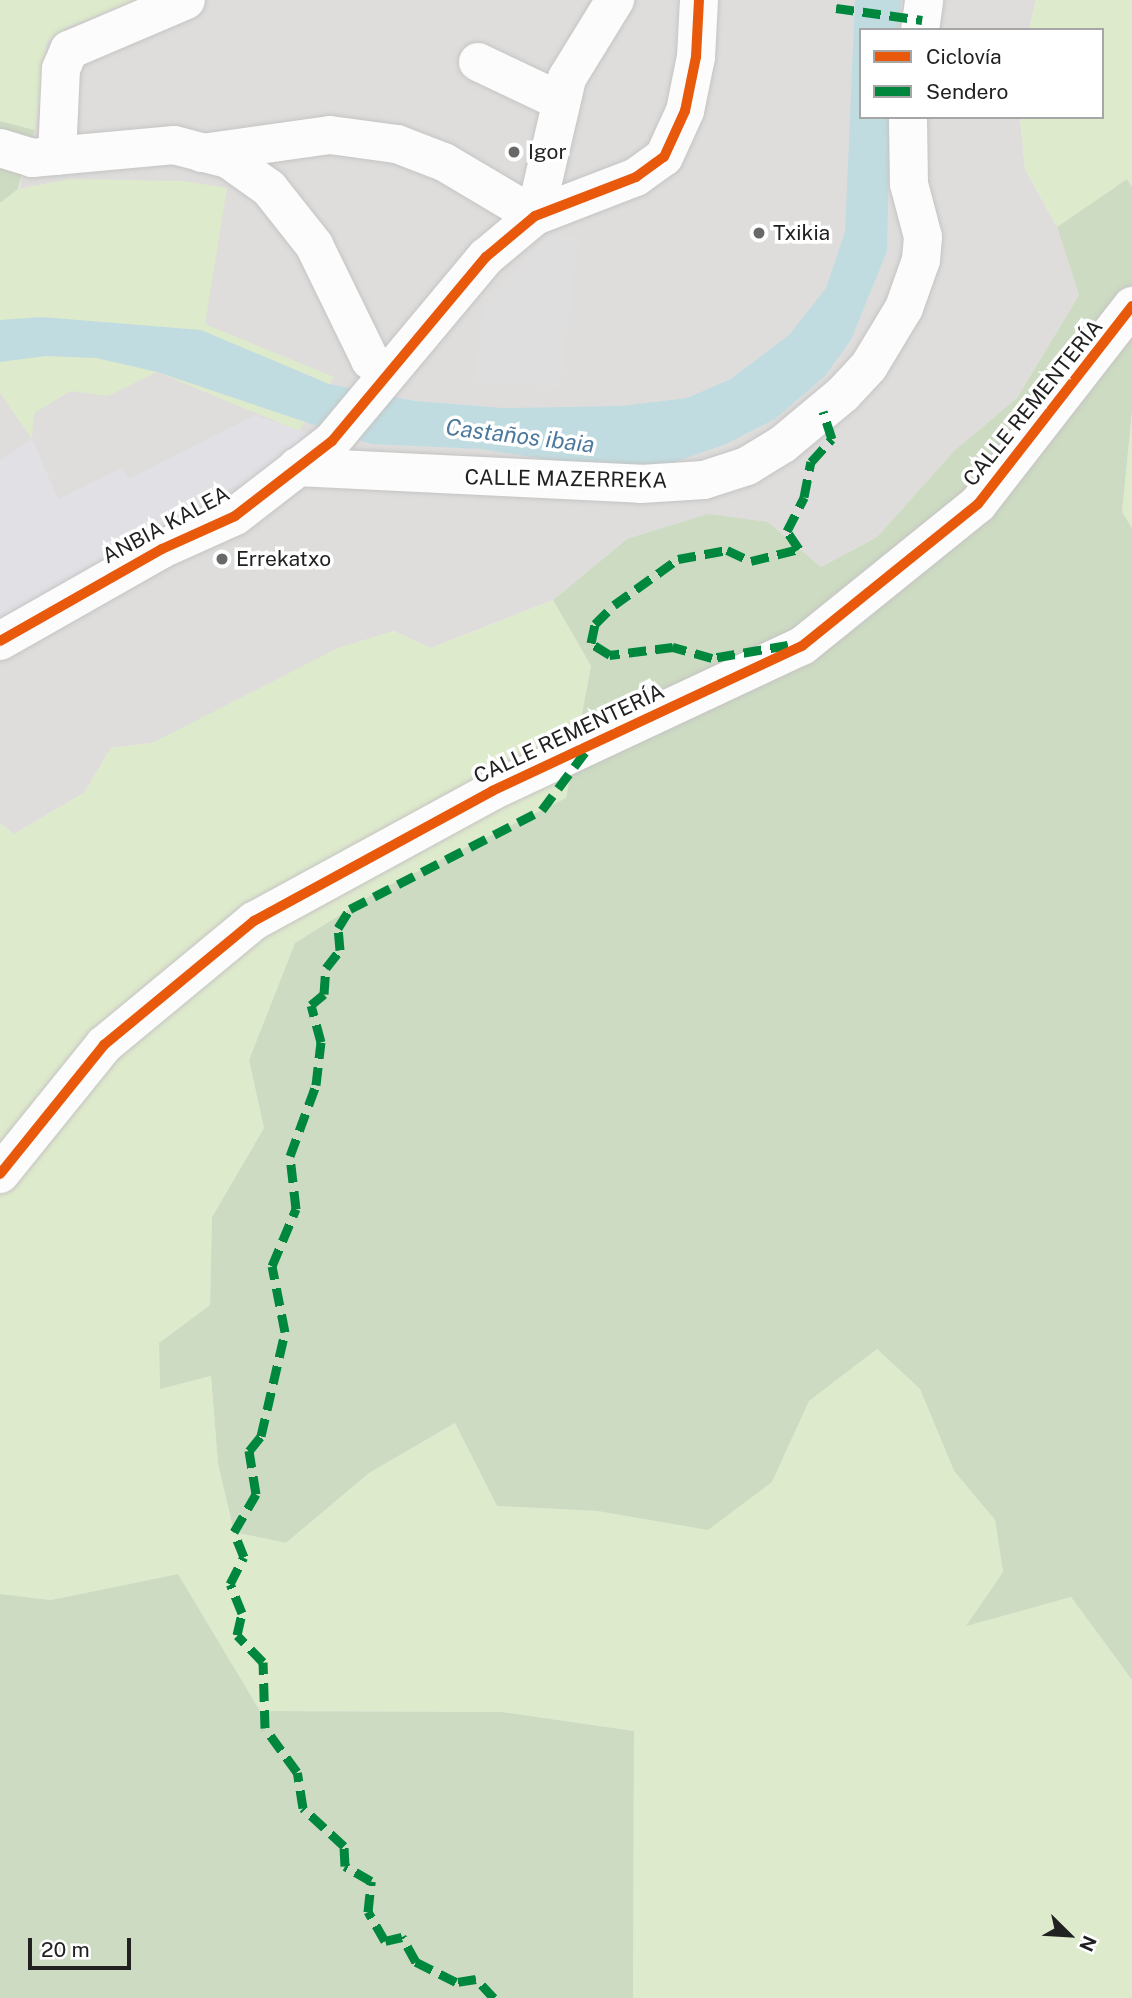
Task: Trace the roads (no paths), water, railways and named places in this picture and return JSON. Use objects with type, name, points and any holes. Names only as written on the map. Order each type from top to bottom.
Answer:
[{"type":"street","points":[[186,0],[69,50],[29,154],[174,145],[228,159],[269,188],[314,245],[370,360],[390,369]]},
{"type":"street","points":[[202,153],[330,135],[397,144],[444,162],[535,216],[567,78],[615,0]]},
{"type":"street","name":"ANBIA KALEA","points":[[0,641],[162,549],[234,516],[332,441],[486,257],[535,216],[636,177],[664,157],[685,111],[696,57],[699,0]]},
{"type":"street","points":[[920,28],[924,0]]},
{"type":"street","points":[[478,62],[560,101]]},
{"type":"street","name":"CALLE MAZERREKA","points":[[298,467],[641,484],[704,480],[747,466],[783,444],[843,394],[869,366],[904,308],[921,260],[923,237],[909,184],[908,119]]},
{"type":"street","name":"CALLE REMENTERÍA","points":[[0,1174],[104,1045],[254,921],[492,791],[803,646],[978,504],[1132,306]]},
{"type":"water","name":"Castaños ibaia","points":[[855,0],[901,0],[898,28],[859,28],[859,119],[890,119],[887,251],[851,340],[825,376],[775,419],[726,444],[652,470],[574,464],[481,449],[371,444],[157,372],[96,358],[46,356],[0,362],[0,320],[42,317],[201,330],[329,384],[415,401],[503,408],[621,406],[687,398],[731,379],[789,335],[826,288],[845,232]]},
{"type":"place","name":"Igor","points":[[514,152]]},
{"type":"place","name":"Txikia","points":[[759,233]]},
{"type":"place","name":"Errekatxo","points":[[222,559]]}]
